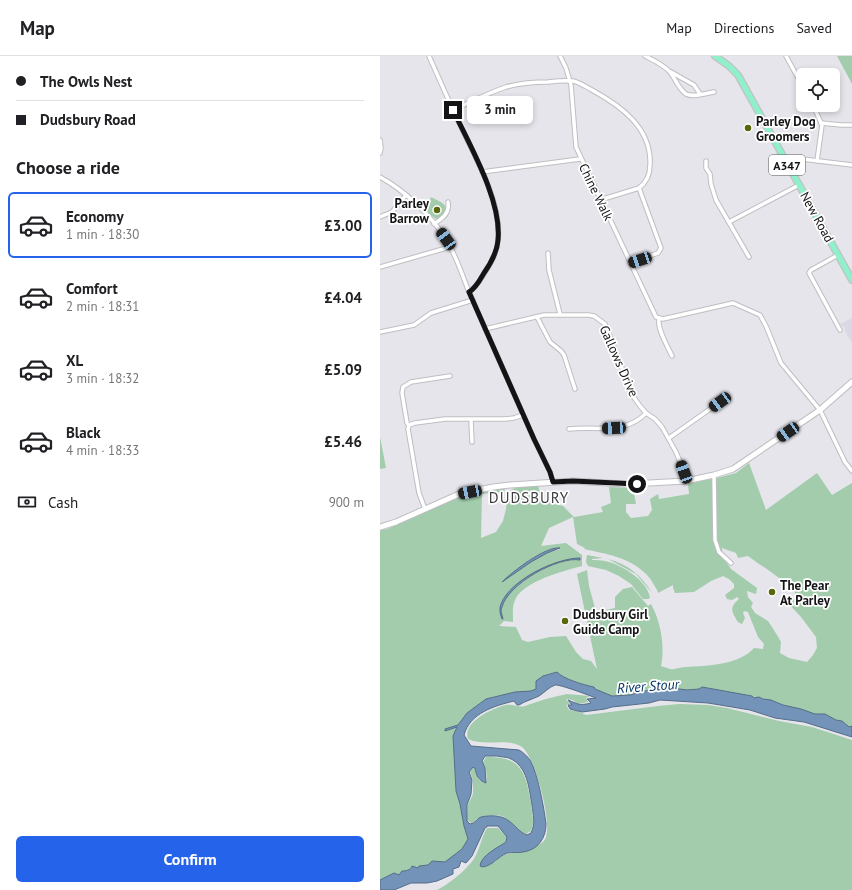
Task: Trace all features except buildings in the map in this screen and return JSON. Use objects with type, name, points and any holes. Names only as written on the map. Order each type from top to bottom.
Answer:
[{"type":"main road","name":"New Road","points":[[715,56],[729,66],[738,75],[852,280]]},
{"type":"main road","points":[[380,527],[396,522],[459,494],[504,486],[573,481],[625,484],[686,480],[714,475],[733,469],[788,432],[820,410],[852,382]]},
{"type":"street","points":[[429,56],[482,172],[496,209],[498,240],[496,250],[492,262],[474,289],[469,292]]},
{"type":"street","name":"Chine Walk","points":[[560,56],[570,81],[576,147],[580,159],[654,313],[659,319],[664,339],[672,356]]},
{"type":"street","points":[[645,56],[661,64],[694,85],[700,94]]},
{"type":"street","points":[[786,56],[796,74]]},
{"type":"street","points":[[670,71],[685,93],[692,95],[714,92]]},
{"type":"street","points":[[453,110],[507,86],[530,83],[570,81],[582,84],[610,101],[630,117],[646,137],[650,155],[650,169],[648,177],[639,188],[600,200]]},
{"type":"street","points":[[816,112],[822,125],[817,160]]},
{"type":"street","points":[[821,123],[852,125]]},
{"type":"street","points":[[380,140],[380,153]]},
{"type":"street","points":[[786,162],[794,158],[852,165]]},
{"type":"street","points":[[482,172],[580,159]]},
{"type":"street","points":[[706,161],[706,168],[710,174],[711,184],[716,200],[749,257]]},
{"type":"street","points":[[380,177],[391,183],[406,196],[434,224],[446,239],[550,472],[553,482]]},
{"type":"street","points":[[729,222],[799,185]]},
{"type":"street","points":[[630,263],[658,253],[661,249],[639,188]]},
{"type":"street","points":[[380,217],[389,214],[406,196]]},
{"type":"street","points":[[434,224],[443,217],[448,210],[448,202]]},
{"type":"street","points":[[380,267],[450,247]]},
{"type":"street","points":[[548,253],[549,270],[560,314]]},
{"type":"street","points":[[838,255],[811,270],[809,273],[840,330]]},
{"type":"street","points":[[380,332],[414,325],[431,313],[473,300]]},
{"type":"street","points":[[659,319],[733,303],[760,315],[781,363],[820,410],[845,462],[852,470]]},
{"type":"street","name":"Gallows Drive","points":[[485,329],[537,317],[560,314],[594,316],[602,321],[619,359],[630,392],[646,413],[658,422],[669,438],[681,463],[686,480]]},
{"type":"street","points":[[537,317],[550,342],[564,355],[575,389]]},
{"type":"street","points":[[425,509],[420,498],[418,487],[408,429],[409,425],[407,423],[402,393],[403,387],[411,382],[450,376]]},
{"type":"street","points":[[669,438],[720,402]]},
{"type":"street","points":[[569,429],[614,428],[639,420],[646,413]]},
{"type":"street","points":[[409,425],[445,419],[505,419],[514,418],[523,414]]},
{"type":"street","points":[[471,420],[472,442]]},
{"type":"street","points":[[714,475],[715,540],[719,552],[731,563]]},
{"type":"shaded area","points":[[852,318],[852,343],[845,331],[845,328],[840,324]]},
{"type":"green space","points":[[837,56],[852,56],[852,84],[851,82]]},
{"type":"green space","points":[[431,197],[443,203],[449,214],[440,221],[430,215],[426,210]]},
{"type":"green space","points":[[380,437],[386,468],[380,469]]},
{"type":"green space","points":[[749,463],[766,510],[817,473],[832,495],[852,483],[852,726],[849,727],[842,721],[836,720],[825,714],[815,714],[759,697],[754,698],[748,695],[702,687],[699,689],[687,690],[657,688],[630,695],[612,696],[595,689],[594,687],[569,679],[557,672],[549,674],[543,676],[537,684],[536,689],[531,691],[515,692],[486,699],[467,713],[458,725],[453,736],[456,791],[468,839],[462,849],[445,863],[432,861],[428,865],[411,869],[399,875],[380,880],[380,530],[387,529],[457,497],[504,487],[504,492],[482,494],[481,538],[496,532],[503,521],[507,495],[511,490],[519,486],[538,485],[542,501],[563,506],[574,517],[603,512],[601,507],[611,503],[609,487],[633,488],[636,504],[626,504],[626,512],[631,518],[648,516],[652,510],[650,499],[658,494],[659,499],[689,494],[688,483],[736,473]],"holes":[[[573,517],[577,544],[585,548],[584,549],[617,557],[633,564],[648,577],[658,593],[673,585],[675,593],[694,592],[711,581],[723,576],[729,579],[734,584],[734,588],[725,595],[727,599],[732,600],[737,597],[739,599],[732,607],[733,614],[737,621],[742,624],[745,618],[743,613],[744,611],[748,612],[758,637],[764,644],[763,649],[754,648],[748,654],[722,664],[672,669],[661,666],[663,650],[660,626],[651,604],[648,606],[632,587],[623,589],[615,597],[615,608],[596,612],[589,586],[587,570],[577,574],[597,669],[591,661],[583,659],[576,652],[566,636],[550,637],[528,642],[522,640],[516,627],[499,626],[504,621],[513,622],[513,605],[519,593],[535,582],[582,566],[582,555],[566,543],[541,546],[549,528]],[[560,548],[559,550],[535,558],[514,573],[524,564],[547,551]],[[722,548],[736,553],[738,558],[748,556],[788,585],[793,591],[797,596],[794,599],[789,597],[787,602],[801,617],[816,637],[817,648],[807,662],[789,658],[780,653],[781,642],[777,635],[768,621],[755,613],[751,607],[753,603],[748,597],[747,591],[756,594],[757,588],[731,569],[725,560],[723,560]],[[568,559],[581,560],[568,560],[560,562],[544,569],[526,580],[510,593],[505,600],[501,607],[501,619],[500,609],[501,603],[516,586],[541,569]]]},
{"type":"green space","points":[[587,555],[603,558],[592,560],[602,560],[611,563],[633,574],[644,585],[650,598],[643,599],[631,584],[619,576],[606,570],[588,566],[586,562]]},
{"type":"green space","points":[[608,559],[628,567],[639,576],[652,593],[636,574]]},
{"type":"green space","points":[[567,694],[590,696],[586,698],[588,702],[577,704],[573,700],[566,699],[570,704],[566,705],[569,710],[577,711],[586,715],[679,704],[708,705],[812,727],[852,740],[852,890],[437,890],[458,876],[468,866],[477,853],[487,828],[498,828],[507,837],[506,842],[500,846],[494,863],[507,854],[533,848],[543,842],[546,835],[547,824],[542,794],[533,764],[527,753],[522,747],[516,744],[503,742],[481,742],[468,739],[467,733],[470,727],[480,717],[494,709],[506,705],[523,706]]},
{"type":"green space","points":[[486,757],[498,757],[515,763],[524,775],[529,793],[533,821],[531,831],[526,834],[520,831],[505,817],[493,815],[482,817],[471,823],[467,820],[468,805],[473,794],[473,780],[470,772],[473,767],[475,768],[478,778],[486,783],[487,778],[483,762]]},
{"type":"water","points":[[554,548],[560,548],[531,562],[502,582],[521,566],[538,555]]},
{"type":"water","points":[[580,558],[580,560],[559,562],[570,559]]},
{"type":"water","points":[[559,562],[535,573],[514,589],[506,598],[501,608],[502,619],[500,608],[506,595],[524,579],[535,572]]},
{"type":"water","points":[[557,672],[569,679],[594,687],[595,689],[612,696],[630,695],[657,688],[687,690],[699,689],[702,687],[752,696],[754,698],[759,697],[815,714],[825,714],[836,720],[842,721],[849,727],[852,726],[852,737],[804,722],[775,718],[750,710],[708,703],[660,700],[649,703],[582,712],[570,709],[568,705],[572,705],[568,700],[579,704],[584,704],[591,703],[587,699],[596,698],[555,685],[539,696],[519,705],[517,705],[514,701],[491,708],[477,716],[472,721],[467,727],[464,735],[471,746],[519,750],[530,760],[538,782],[546,824],[545,834],[537,846],[528,851],[507,853],[490,865],[483,867],[480,866],[481,862],[487,855],[506,842],[507,837],[498,826],[488,826],[485,828],[472,856],[466,863],[461,861],[459,867],[453,869],[453,874],[437,881],[427,883],[411,883],[394,890],[380,890],[380,880],[394,873],[399,875],[402,871],[409,869],[412,866],[418,868],[419,866],[428,865],[432,861],[445,862],[462,849],[468,839],[456,791],[453,736],[457,727],[445,731],[445,729],[458,725],[467,713],[486,699],[536,689],[536,681],[543,676]],"holes":[[[485,756],[509,758],[520,766],[524,772],[530,792],[534,819],[531,833],[527,835],[506,819],[499,817],[481,817],[474,823],[470,824],[467,821],[467,805],[471,794],[472,780],[469,772],[473,767],[475,768],[478,777],[486,783],[485,768],[482,761]]]},
{"type":"place","name":"Parley Dog Groomers","points":[[748,128]]},
{"type":"place","name":"Parley Barrow","points":[[437,210]]},
{"type":"place","name":"The Pear At Parley","points":[[772,592]]},
{"type":"place","name":"Dudsbury Girl Guide Camp","points":[[565,621]]},
{"type":"district","name":"DUDSBURY","points":[[529,497]]},
{"type":"route","points":[[453,110],[482,172],[496,209],[497,217],[498,240],[492,262],[474,289],[469,292],[550,472],[553,482],[573,481],[637,484]]},
{"type":"water label","name":"River Stour","points":[[648,686]]}]
